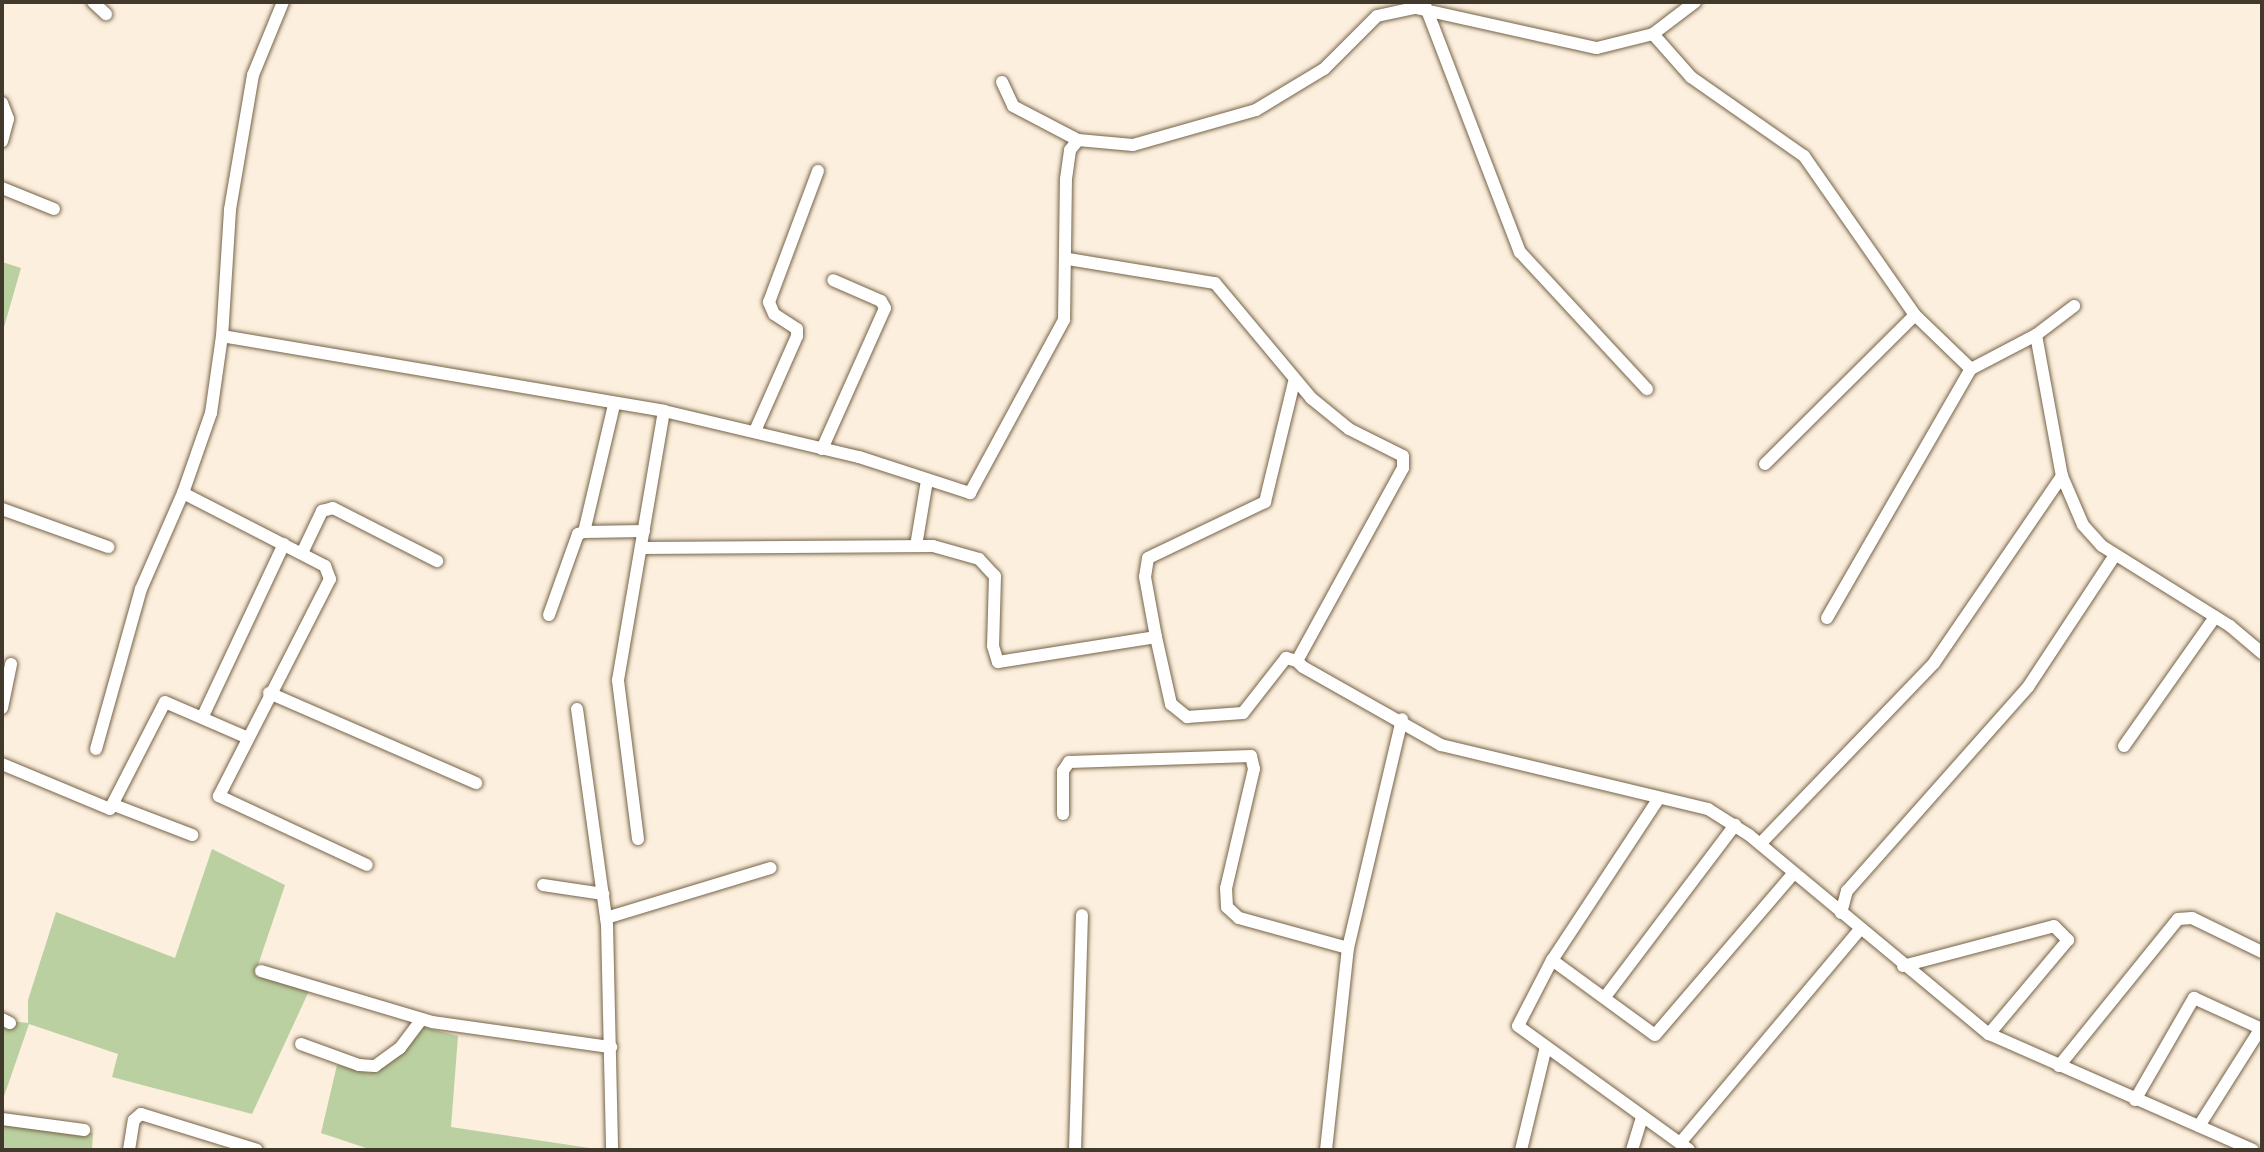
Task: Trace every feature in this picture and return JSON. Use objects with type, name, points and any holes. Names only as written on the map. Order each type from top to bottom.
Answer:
[{"type":"street","points":[[93,2],[106,14]]},
{"type":"street","points":[[96,749],[141,589],[183,493],[211,413],[222,336],[230,210],[253,75],[283,2]]},
{"type":"street","points":[[1002,82],[1013,106],[1078,140],[1133,145],[1256,110],[1324,69],[1377,16],[1426,6],[1597,48],[1653,34],[1695,2]]},
{"type":"street","points":[[1426,6],[1442,60],[1520,252],[1647,389]]},
{"type":"street","points":[[1653,34],[1691,77],[1804,156],[1915,315],[1971,369]]},
{"type":"street","points":[[2,103],[8,119],[2,141]]},
{"type":"street","points":[[222,336],[614,405],[664,411],[822,449],[961,492],[977,488],[1064,320],[1068,259],[1066,179],[1072,144],[1078,140]]},
{"type":"street","points":[[755,431],[797,336],[797,329],[774,314],[769,302],[818,171]]},
{"type":"street","points":[[2,188],[54,209]]},
{"type":"street","points":[[1068,259],[1215,283],[1294,382],[1349,429],[1398,450],[1405,461],[1297,661]]},
{"type":"street","points":[[822,449],[885,308],[881,301],[833,280]]},
{"type":"street","points":[[1827,618],[1971,369],[2036,335],[2074,306]]},
{"type":"street","points":[[1765,464],[1915,315]]},
{"type":"street","points":[[2036,335],[2062,476],[2083,525],[2115,555],[2215,617],[2262,653]]},
{"type":"street","points":[[1294,382],[1265,502],[1148,558],[1145,577],[1171,704],[1187,717],[1243,713],[1286,658],[1297,661],[1454,750],[1708,809],[1760,844],[1903,966],[1989,1034],[2253,1150]]},
{"type":"street","points":[[584,532],[614,405]]},
{"type":"street","points":[[638,839],[618,680],[664,411]]},
{"type":"street","points":[[1760,844],[1934,663],[2062,476]]},
{"type":"street","points":[[916,546],[927,480]]},
{"type":"street","points":[[183,493],[325,566],[330,579],[246,737],[222,801],[367,865]]},
{"type":"street","points":[[302,553],[322,511],[333,508],[437,561]]},
{"type":"street","points":[[2,509],[108,547]]},
{"type":"street","points":[[549,615],[578,534],[644,531]]},
{"type":"street","points":[[203,716],[284,544]]},
{"type":"street","points":[[642,548],[933,546],[991,566],[998,662],[1156,637]]},
{"type":"street","points":[[1841,913],[1847,891],[2028,687],[2115,555]]},
{"type":"street","points":[[2124,746],[2215,617]]},
{"type":"street","points":[[2,708],[11,664]]},
{"type":"street","points":[[269,693],[476,783]]},
{"type":"street","points":[[2,764],[105,809],[114,805],[159,705],[171,702],[246,737]]},
{"type":"street","points":[[577,709],[606,918],[612,1150]]},
{"type":"street","points":[[1326,1150],[1348,948],[1402,719]]},
{"type":"street","points":[[1063,814],[1063,771],[1069,762],[1251,756],[1254,769],[1226,888],[1227,907],[1239,918],[1348,948]]},
{"type":"street","points":[[1659,798],[1552,960],[1518,1026],[1684,1147],[1860,929]]},
{"type":"street","points":[[114,805],[192,835]]},
{"type":"street","points":[[1605,997],[1735,825]]},
{"type":"street","points":[[606,918],[771,868]]},
{"type":"street","points":[[1552,960],[1655,1035],[1794,873]]},
{"type":"street","points":[[543,885],[603,894]]},
{"type":"street","points":[[1075,1150],[1082,915]]},
{"type":"street","points":[[2059,1066],[2178,919],[2192,918],[2262,952]]},
{"type":"street","points":[[1903,966],[2054,926],[2068,940],[1989,1034]]},
{"type":"street","points":[[261,971],[422,1019],[611,1047]]},
{"type":"street","points":[[2135,1100],[2194,998],[2262,1029],[2199,1126]]},
{"type":"street","points":[[301,1044],[375,1066],[400,1048],[422,1019]]},
{"type":"street","points":[[1521,1150],[1546,1047]]},
{"type":"street","points":[[129,1150],[134,1120],[141,1114],[257,1150]]},
{"type":"street","points":[[1632,1150],[1642,1117]]},
{"type":"street","points":[[2,1119],[84,1130]]},
{"type":"green space","points":[[2,262],[21,268],[2,334]]},
{"type":"green space","points":[[212,849],[285,885],[255,974],[309,991],[252,1114],[112,1077],[118,1054],[29,1024],[2,1102],[2,1020],[28,1023],[28,1000],[56,912],[175,958]]},
{"type":"green space","points":[[423,1027],[458,1036],[451,1127],[603,1150],[372,1150],[321,1133],[337,1065],[369,1073],[393,1060]]},
{"type":"green space","points":[[2,1119],[93,1133],[92,1150],[2,1150]]}]
